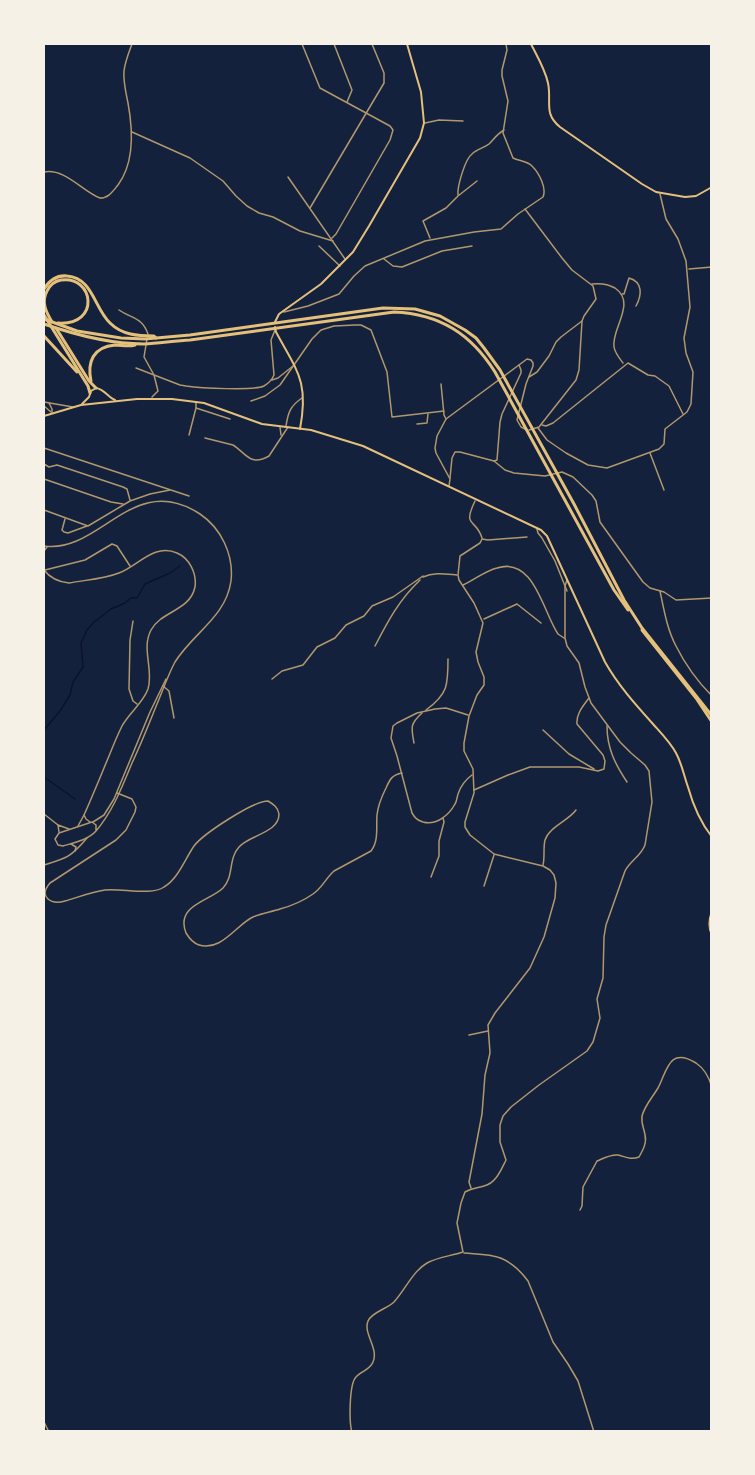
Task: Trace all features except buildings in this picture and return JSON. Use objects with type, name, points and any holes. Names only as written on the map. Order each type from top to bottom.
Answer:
[{"type":"highway","points":[[44,289],[50,282],[62,276],[80,280],[90,290],[111,324],[136,339]]},
{"type":"highway","points":[[64,325],[78,320],[87,310],[88,304],[88,297],[83,288],[74,281],[68,280],[52,284],[45,294],[44,306],[96,388]]},
{"type":"highway","points":[[44,324],[104,341],[189,335],[383,308],[404,308],[429,312],[456,324],[476,338],[501,370],[624,600],[642,628],[711,716]]},
{"type":"highway","points":[[44,317],[54,323],[105,336],[157,343],[394,312],[416,314],[450,326],[478,348],[495,372],[614,590],[643,632],[696,698],[711,722]]},
{"type":"highway","points":[[44,317],[81,377]]},
{"type":"highway","points":[[44,336],[88,386],[89,395]]},
{"type":"highway","points":[[91,383],[89,367],[96,353],[107,346],[132,346],[136,339]]},
{"type":"main road","points":[[300,429],[303,397],[300,377],[275,329],[276,319],[279,314],[321,284],[359,244],[416,146],[424,123],[420,88],[407,44]]},
{"type":"main road","points":[[531,44],[547,81],[549,109],[553,122],[642,184],[659,192],[685,197],[696,196],[711,187]]},
{"type":"main road","points":[[81,405],[96,388],[118,400]]},
{"type":"main road","points":[[102,402],[104,393]]},
{"type":"main road","points":[[89,395],[90,400],[95,403]]},
{"type":"main road","points":[[44,416],[81,405],[118,400],[151,398],[204,403],[262,424],[334,436],[363,447],[537,528],[547,537],[615,679],[676,752],[696,810],[711,837]]},
{"type":"main road","points":[[711,911],[709,920],[711,934]]},
{"type":"street","points":[[44,172],[51,171],[59,174],[96,197],[105,198],[122,180],[131,149],[124,71],[132,44]]},
{"type":"street","points":[[302,44],[322,90],[390,126],[393,130],[393,134],[332,240]]},
{"type":"street","points":[[334,44],[352,90],[347,102]]},
{"type":"street","points":[[310,208],[385,80],[372,44]]},
{"type":"street","points":[[279,314],[339,294],[365,266],[431,239],[501,229],[543,197],[544,188],[534,168],[513,158],[504,137],[508,96],[502,70],[507,56],[506,44]]},
{"type":"street","points":[[424,123],[439,120],[463,121]]},
{"type":"street","points":[[458,196],[459,183],[470,155],[486,146],[504,130]]},
{"type":"street","points":[[131,131],[190,158],[223,181],[241,201],[259,213],[273,217],[300,231],[332,240]]},
{"type":"street","points":[[288,177],[346,260]]},
{"type":"street","points":[[431,239],[423,221],[446,208],[477,181]]},
{"type":"street","points":[[537,427],[547,441],[588,465],[607,468],[662,446],[665,429],[684,415],[691,404],[693,372],[686,353],[684,338],[690,307],[686,261],[678,239],[666,219],[659,192]]},
{"type":"street","points":[[450,478],[435,448],[437,436],[446,419],[527,360],[534,366],[528,378],[517,420],[521,427],[527,430],[537,427],[576,380],[579,370],[582,321],[596,299],[595,290],[591,284],[572,270],[525,209]]},
{"type":"street","points":[[319,246],[340,266]]},
{"type":"street","points":[[384,258],[393,266],[402,267],[442,251],[472,246]]},
{"type":"street","points":[[687,269],[711,267]]},
{"type":"street","points":[[621,295],[624,294],[629,278],[634,280],[641,295],[636,306]]},
{"type":"street","points":[[591,284],[609,285],[618,290],[621,295],[624,303],[623,313],[614,339],[614,347],[625,365]]},
{"type":"street","points":[[299,309],[294,307],[295,302],[308,306]]},
{"type":"street","points":[[119,310],[137,319],[145,326],[148,334],[144,357],[154,375],[158,391],[151,398]]},
{"type":"street","points":[[528,378],[537,372],[556,342],[582,321]]},
{"type":"street","points":[[251,400],[265,396],[278,388],[312,339],[321,330],[334,326],[361,325],[371,330],[387,372],[392,417],[444,411]]},
{"type":"street","points":[[272,380],[274,375],[271,340],[275,329]]},
{"type":"street","points":[[541,424],[546,426],[553,423],[628,363],[669,386],[684,415]]},
{"type":"street","points":[[136,368],[180,385],[250,388],[264,386],[295,365]]},
{"type":"street","points":[[494,461],[498,458],[502,414],[521,374],[519,365]]},
{"type":"street","points":[[441,384],[446,419]]},
{"type":"street","points":[[205,438],[233,445],[251,460],[266,459],[287,427],[289,412],[303,397]]},
{"type":"street","points":[[44,402],[74,407]]},
{"type":"street","points":[[48,402],[52,413]]},
{"type":"street","points":[[189,435],[196,402]]},
{"type":"street","points":[[44,406],[52,413]]},
{"type":"street","points":[[196,408],[230,419]]},
{"type":"street","points":[[223,417],[228,411]]},
{"type":"street","points":[[417,424],[427,423],[428,413]]},
{"type":"street","points":[[280,427],[281,436]]},
{"type":"street","points":[[44,448],[189,496]]},
{"type":"street","points":[[448,486],[455,452],[494,461],[505,470],[514,473],[545,476],[562,472],[573,477],[592,495],[596,501],[600,522],[643,582],[650,588],[664,592],[676,600],[711,598]]},
{"type":"street","points":[[650,452],[664,490]]},
{"type":"street","points":[[44,464],[57,465],[123,487],[127,489],[130,501]]},
{"type":"street","points":[[44,479],[112,505],[124,504]]},
{"type":"street","points":[[66,518],[62,530],[68,532],[88,526],[130,501],[171,490]]},
{"type":"street","points":[[471,1189],[469,1182],[482,1114],[485,1075],[490,1053],[488,1031],[491,1019],[530,968],[548,926],[556,883],[550,870],[543,866],[494,854],[470,835],[465,827],[472,798],[473,775],[472,766],[464,747],[469,716],[477,695],[484,685],[484,676],[476,652],[483,620],[458,575],[460,556],[480,543],[482,539],[481,533],[469,518],[476,500]]},
{"type":"street","points":[[44,548],[78,540],[123,513],[144,504],[164,502],[188,507],[210,522],[224,540],[231,564],[231,578],[226,599],[214,618],[186,648],[170,672],[112,808],[96,831],[70,844],[58,845],[55,839],[58,833],[57,825]]},
{"type":"street","points":[[112,505],[113,511]]},
{"type":"street","points":[[44,510],[88,526]]},
{"type":"street","points":[[537,528],[557,566],[567,591],[566,596]]},
{"type":"street","points":[[482,539],[526,537]]},
{"type":"street","points":[[77,828],[120,729],[148,688],[150,680],[147,639],[150,631],[158,621],[188,601],[195,582],[192,567],[188,561],[170,551],[156,552],[130,567],[117,574],[69,583],[58,581],[44,570],[79,562],[112,544],[117,546],[130,567]]},
{"type":"street","points":[[463,586],[500,566],[520,569],[531,579],[558,634],[564,638]]},
{"type":"street","points":[[272,679],[282,671],[303,665],[317,647],[335,638],[346,624],[364,616],[372,606],[393,597],[423,576],[458,575]]},
{"type":"street","points":[[375,646],[396,606],[423,576]]},
{"type":"street","points":[[463,1252],[457,1223],[461,1203],[465,1191],[487,1186],[497,1178],[506,1160],[500,1142],[500,1125],[503,1116],[539,1084],[587,1052],[593,1042],[600,1018],[597,999],[603,978],[606,925],[625,870],[642,852],[645,845],[652,802],[649,771],[620,742],[589,698],[579,663],[567,646],[564,638],[567,579]]},
{"type":"street","points":[[567,591],[571,587]]},
{"type":"street","points":[[567,591],[573,592]]},
{"type":"street","points":[[660,591],[675,645],[711,696]]},
{"type":"street","points":[[483,620],[517,604],[541,623]]},
{"type":"street","points":[[133,621],[130,640],[129,690],[133,701],[138,705]]},
{"type":"street","points":[[414,742],[412,726],[416,718],[440,699],[445,692],[448,659]]},
{"type":"street","points":[[164,686],[169,691],[174,718]]},
{"type":"street","points":[[473,790],[530,767],[572,767],[598,771],[604,769],[603,755],[576,724],[579,712],[589,698]]},
{"type":"street","points":[[469,716],[446,708],[424,711],[397,723],[391,730],[391,738],[414,817],[417,820],[428,823],[443,818],[455,805],[459,790],[473,775]]},
{"type":"street","points":[[607,725],[612,756],[627,782]]},
{"type":"street","points":[[543,730],[570,754],[598,771]]},
{"type":"street","points":[[118,793],[132,799],[136,807],[126,830],[116,840],[50,883],[45,892],[50,901],[59,903],[105,890],[153,892],[172,881],[196,844],[208,833],[257,803],[267,801],[277,807],[279,817],[273,827],[248,839],[234,853],[225,886],[220,891],[199,901],[186,915],[185,929],[188,936],[194,943],[210,946],[228,937],[255,916],[291,905],[313,894],[334,871],[371,851],[376,841],[377,814],[382,797],[392,776],[402,773]]},
{"type":"street","points":[[58,833],[72,830],[104,815],[118,793]]},
{"type":"street","points":[[543,866],[545,839],[576,810]]},
{"type":"street","points":[[44,815],[57,825],[72,830]]},
{"type":"street","points":[[84,815],[96,825],[96,831]]},
{"type":"street","points":[[431,877],[439,856],[443,818]]},
{"type":"street","points":[[44,865],[65,859],[80,849],[88,837]]},
{"type":"street","points":[[70,844],[76,847],[75,852]]},
{"type":"street","points":[[484,886],[494,854]]},
{"type":"street","points":[[469,1035],[488,1031]]},
{"type":"street","points":[[580,1210],[583,1186],[597,1161],[616,1155],[631,1159],[639,1157],[646,1142],[641,1123],[645,1105],[656,1091],[670,1062],[681,1058],[694,1062],[710,1078],[711,1086]]},
{"type":"street","points":[[352,1431],[350,1425],[352,1384],[356,1377],[371,1367],[375,1354],[368,1330],[368,1321],[394,1301],[420,1268],[434,1260],[463,1252],[501,1258],[528,1281],[553,1342],[578,1381],[594,1431]]},
{"type":"street","points":[[44,1422],[48,1431]]},
{"type":"waterway","points":[[44,730],[70,695],[73,682],[83,667],[81,643],[87,630],[111,609],[131,598],[137,598],[145,584],[180,566]]},
{"type":"waterway","points":[[44,777],[75,799]]}]
